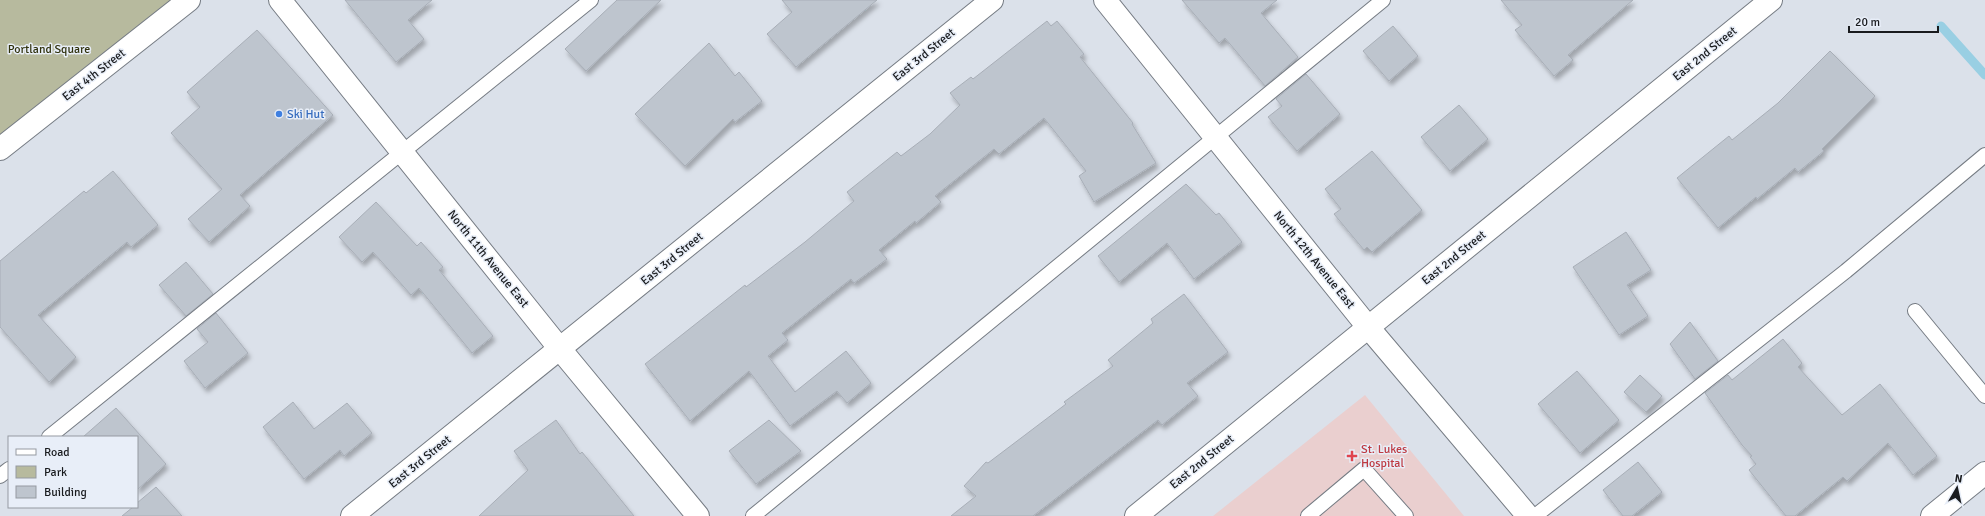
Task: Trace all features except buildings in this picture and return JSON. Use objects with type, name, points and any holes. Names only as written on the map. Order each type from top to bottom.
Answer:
[{"type":"street","name":"East 4th Street","points":[[0,149],[189,0]]},
{"type":"street","name":"North 11th Avenue East","points":[[280,0],[560,349],[698,516]]},
{"type":"street","name":"East 3rd Street","points":[[352,516],[992,0]]},
{"type":"street","name":"North 12th Avenue East","points":[[1105,0],[1368,327],[1523,514]]},
{"type":"street","name":"East 2nd Street","points":[[1136,516],[1771,0]]},
{"type":"street","points":[[1932,516],[1985,473]]},
{"type":"lane","points":[[50,436],[591,0]]},
{"type":"lane","points":[[753,516],[1383,0]]},
{"type":"lane","points":[[1523,514],[1846,271],[1985,155]]},
{"type":"lane","points":[[1915,311],[1985,396]]},
{"type":"lane","points":[[1308,516],[1364,469],[1406,516]]},
{"type":"lane","points":[[0,476],[8,470]]},
{"type":"shaded area","name":"St. Lukes Hospital","points":[[1365,395],[1464,516],[1213,516]]},
{"type":"green space","name":"Portland Square","points":[[0,0],[189,0],[0,149]]},
{"type":"waterway","points":[[1941,26],[1985,75]]},
{"type":"place","name":"Ski Hut","points":[[279,114]]},
{"type":"place","name":"St. Lukes Hospital","points":[[1352,456]]}]
